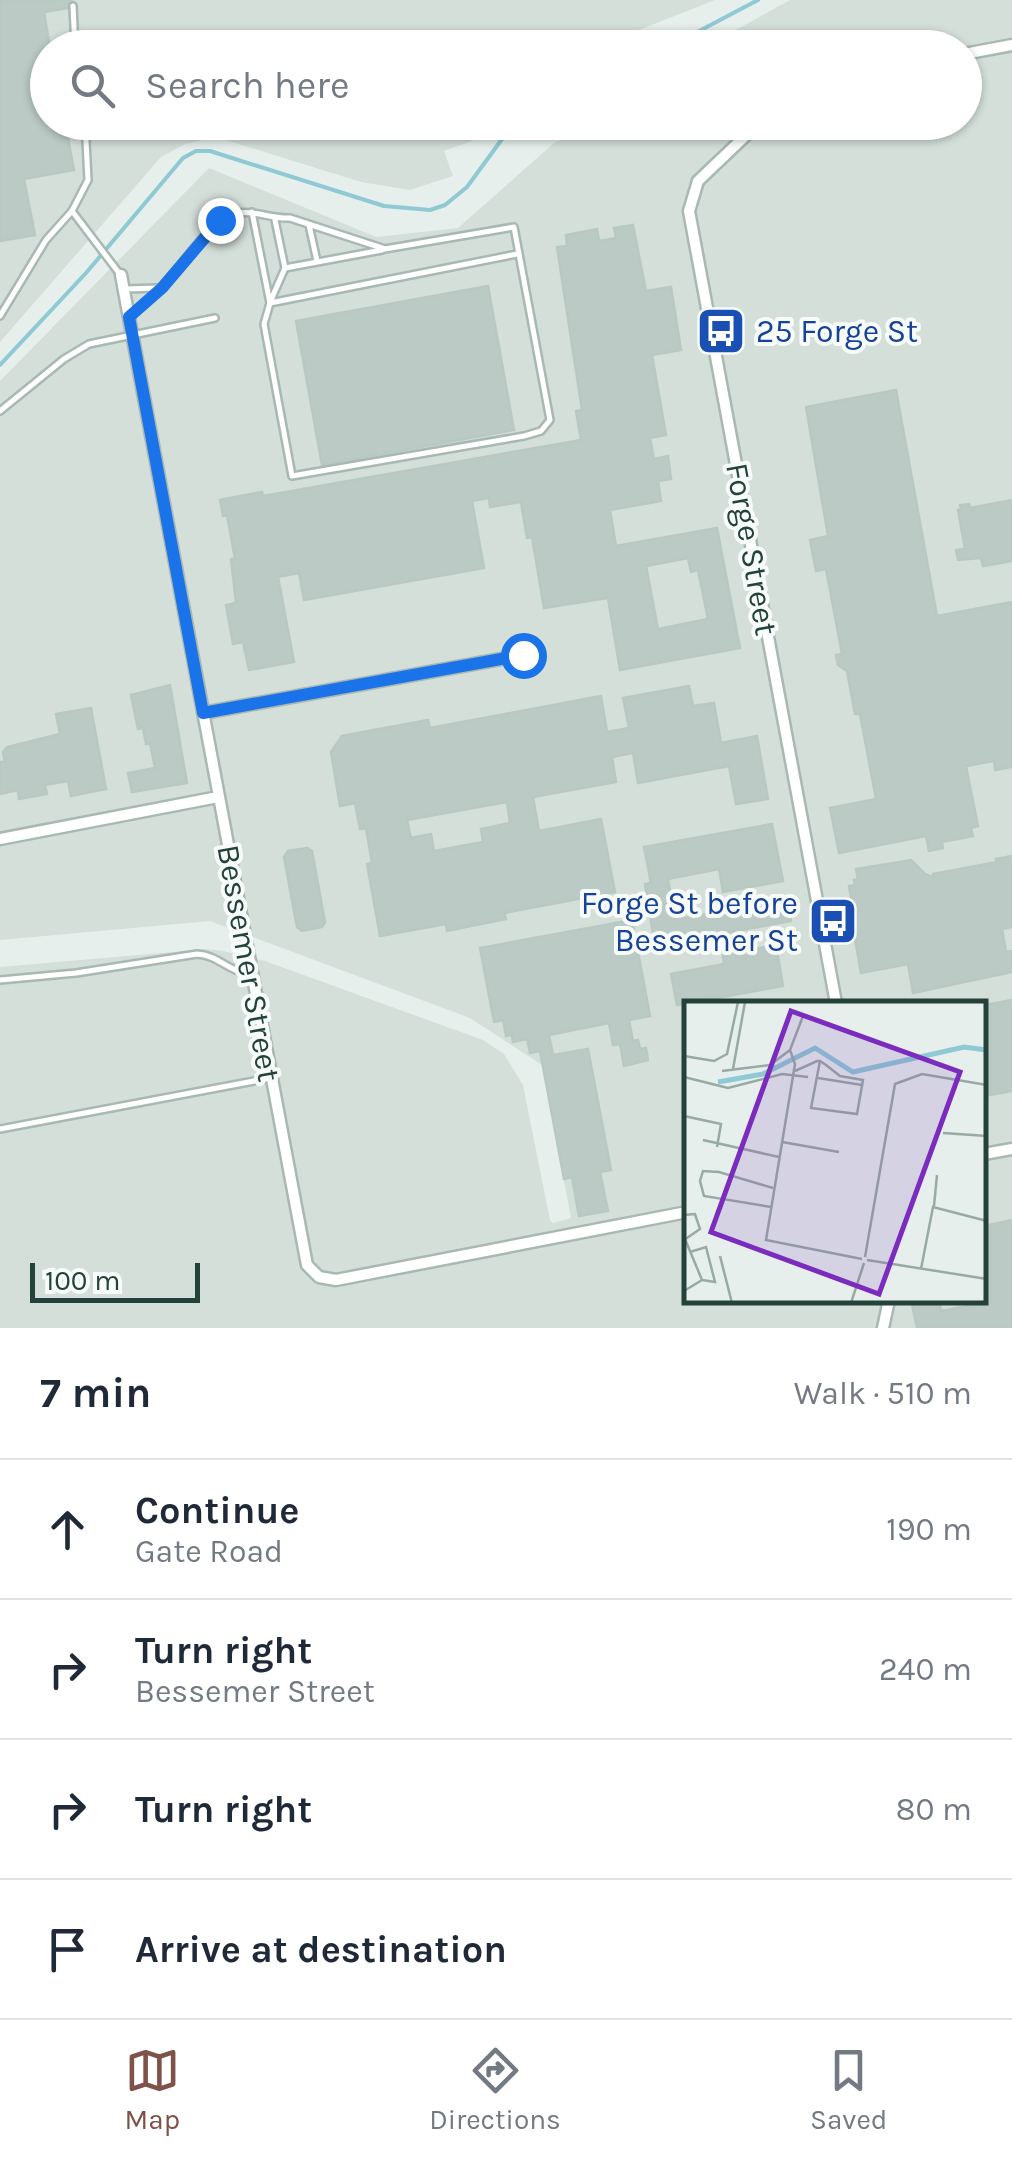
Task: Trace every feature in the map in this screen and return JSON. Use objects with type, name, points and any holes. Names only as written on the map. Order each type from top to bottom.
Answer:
[{"type":"street","points":[[982,51],[1012,46]]},
{"type":"street","name":"Forge Street","points":[[741,140],[698,181],[692,190],[689,211],[836,1001]]},
{"type":"street","name":"Bessemer Street","points":[[121,275],[303,1254],[310,1269],[326,1280],[684,1213]]},
{"type":"street","points":[[203,713],[523,655]]},
{"type":"street","points":[[0,839],[218,797]]},
{"type":"street","points":[[987,1153],[1012,1149]]},
{"type":"street","points":[[883,1328],[887,1303]]},
{"type":"lane","points":[[73,6],[74,30]]},
{"type":"lane","points":[[0,316],[88,180],[86,140]]},
{"type":"lane","points":[[72,210],[121,275]]},
{"type":"lane","points":[[252,212],[270,303]]},
{"type":"lane","points":[[129,317],[162,288],[227,216],[252,212],[290,218],[385,249]]},
{"type":"lane","points":[[275,218],[285,268],[264,324],[292,476],[524,436],[541,430],[550,420],[514,227],[285,268]]},
{"type":"lane","points":[[309,224],[317,262]]},
{"type":"lane","points":[[270,303],[519,254]]},
{"type":"lane","points":[[124,290],[162,288]]},
{"type":"lane","points":[[0,412],[76,350],[89,344],[215,318]]},
{"type":"lane","points":[[0,980],[76,974],[197,954],[215,957],[236,972],[251,973]]},
{"type":"lane","points":[[0,1129],[270,1078]]},
{"type":"shaded area","points":[[0,0],[715,0],[639,30],[30,30],[30,140],[203,140],[161,157],[0,342]]},
{"type":"shaded area","points":[[790,0],[1012,0],[1012,1328],[0,1328],[0,967],[207,949],[223,951],[265,961],[483,1040],[504,1054],[523,1085],[550,1220],[553,1223],[571,1218],[542,1065],[470,1018],[210,921],[0,940],[0,381],[209,168],[376,237],[458,228],[554,143],[982,140],[982,30],[736,30]]},
{"type":"shaded area","points":[[226,140],[474,140],[444,151],[453,176],[410,190],[361,182]]},
{"type":"building","points":[[0,0],[72,0],[67,8],[44,12],[47,30],[30,30],[30,140],[68,140],[74,170],[24,179],[35,235],[0,241]]},
{"type":"building","points":[[633,225],[646,291],[671,287],[681,350],[652,355],[666,435],[650,438],[654,459],[668,456],[671,479],[658,481],[661,501],[610,510],[616,546],[717,528],[740,648],[620,670],[608,598],[544,608],[532,537],[527,538],[521,502],[490,507],[489,498],[472,501],[484,568],[304,600],[299,573],[278,577],[294,662],[249,670],[243,642],[233,644],[226,605],[236,603],[231,559],[235,559],[227,515],[223,516],[220,500],[262,492],[263,496],[581,440],[576,411],[582,410],[557,247],[567,246],[566,235],[597,229],[599,241],[616,238],[614,228]],"holes":[[[688,558],[691,572],[698,570],[708,619],[658,629],[646,566]]]},
{"type":"building","points":[[488,286],[514,430],[322,465],[296,321]]},
{"type":"building","points":[[896,390],[937,616],[1012,602],[1012,767],[995,770],[994,761],[966,766],[978,826],[971,828],[973,836],[942,842],[943,848],[929,851],[926,836],[839,853],[830,808],[876,799],[860,714],[855,714],[847,671],[838,665],[836,655],[842,654],[826,569],[816,571],[810,540],[828,536],[806,407]]},
{"type":"building","points":[[1012,500],[1012,561],[983,566],[981,558],[958,560],[956,550],[965,549],[960,505],[969,504],[970,508]]},
{"type":"building","points":[[170,685],[187,783],[132,792],[128,773],[155,768],[150,743],[146,744],[143,728],[138,729],[131,695]]},
{"type":"building","points":[[689,686],[693,706],[714,703],[721,743],[757,736],[768,799],[736,804],[729,766],[638,783],[633,753],[612,757],[616,782],[533,797],[539,831],[601,819],[615,892],[504,913],[506,919],[447,931],[446,924],[380,936],[367,864],[372,863],[366,828],[360,829],[355,803],[340,806],[331,752],[342,736],[428,720],[430,728],[601,696],[607,732],[629,728],[623,698]],"holes":[[[507,802],[510,823],[481,829],[483,842],[434,851],[431,834],[411,838],[407,820]]]},
{"type":"building","points":[[91,708],[106,789],[71,796],[68,781],[45,785],[47,794],[19,799],[18,790],[0,794],[0,762],[5,762],[3,752],[7,747],[60,734],[56,714]]},
{"type":"building","points":[[772,824],[783,881],[723,892],[719,869],[668,879],[675,920],[787,899],[791,921],[655,946],[645,884],[651,883],[644,847]]},
{"type":"building","points":[[288,851],[312,851],[325,922],[322,927],[302,931],[297,927],[284,857]]},
{"type":"building","points":[[1012,856],[1012,927],[1002,929],[1006,952],[1012,951],[1012,972],[913,993],[908,964],[861,973],[850,910],[853,909],[849,886],[858,879],[856,869],[911,860],[934,878],[933,874]]},
{"type":"building","points":[[632,920],[650,1016],[629,1020],[633,1041],[638,1040],[640,1049],[646,1048],[648,1060],[624,1066],[620,1044],[613,1045],[609,1023],[549,1035],[553,1055],[588,1049],[611,1170],[600,1172],[608,1211],[579,1216],[572,1177],[564,1179],[540,1051],[530,1053],[527,1039],[513,1042],[512,1035],[506,1036],[503,1020],[494,1022],[480,948]]},
{"type":"building","points":[[776,945],[783,986],[677,1005],[671,974],[724,964],[723,955]]},
{"type":"building","points":[[1012,1000],[1012,1091],[987,1095],[987,1004]]},
{"type":"building","points":[[1012,1220],[1012,1328],[917,1328],[912,1303],[940,1303],[941,1311],[987,1303],[987,1225]]},
{"type":"waterway","points":[[701,30],[758,0]]},
{"type":"waterway","points":[[0,365],[86,273],[183,158],[196,151],[210,151],[384,206],[430,210],[445,205],[467,187],[501,140]]},
{"type":"place","name":"25 Forge St","points":[[721,331]]},
{"type":"place","name":"Forge St before Bessemer St","points":[[833,921]]},
{"type":"route","points":[[220,220],[162,288],[129,317],[203,713],[523,655]]}]
